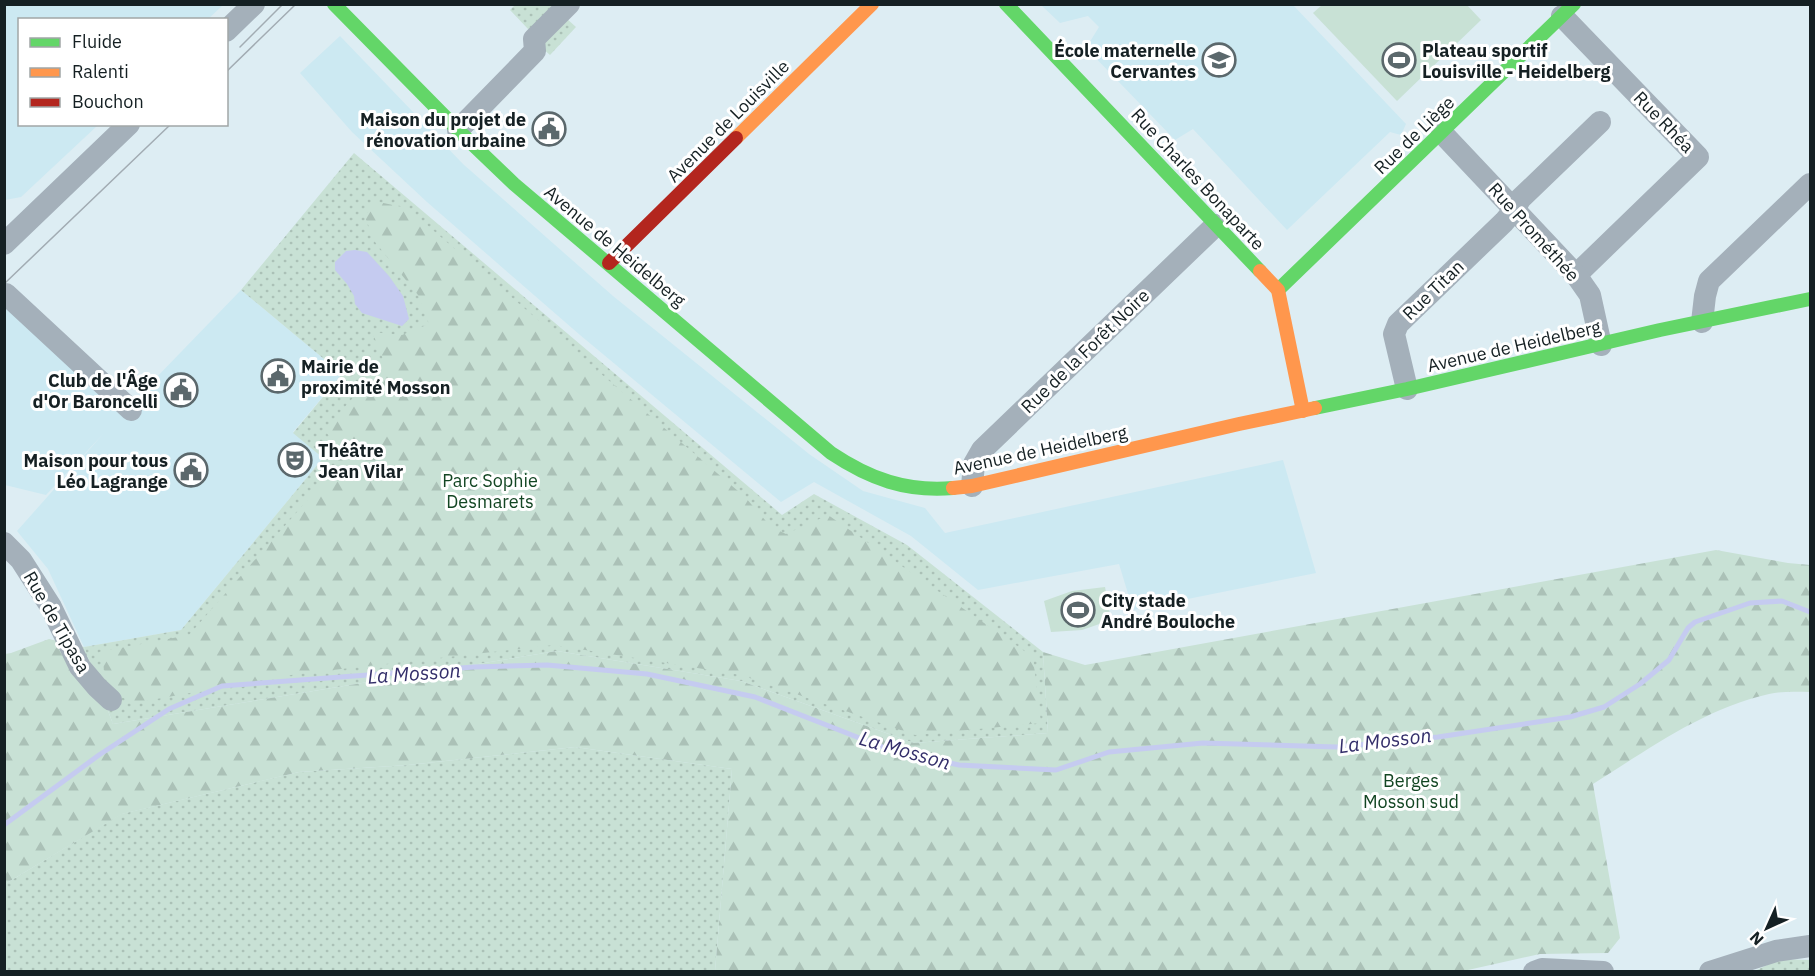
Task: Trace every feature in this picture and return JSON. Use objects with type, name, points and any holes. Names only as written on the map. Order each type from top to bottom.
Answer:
[{"type":"street","points":[[228,29],[254,4]]},
{"type":"street","name":"Avenue de Heidelberg","points":[[334,4],[514,184],[795,424],[852,467],[887,482],[910,487],[937,489],[972,486],[1660,330],[1810,300]]},
{"type":"street","points":[[458,130],[535,51],[534,39],[569,4]]},
{"type":"street","name":"Avenue de Louisville","points":[[609,263],[872,4]]},
{"type":"street","name":"Rue Charles Bonaparte","points":[[1006,4],[1278,290]]},
{"type":"street","name":"Rue de Liège","points":[[1278,290],[1568,10]]},
{"type":"street","name":"Rue Rhéa","points":[[1568,10],[1698,157],[1576,275]]},
{"type":"street","name":"Rue Titan","points":[[1407,389],[1394,334],[1398,324],[1515,209],[1520,199],[1600,122]]},
{"type":"street","points":[[5,242],[127,126]]},
{"type":"street","name":"Rue Prométhée","points":[[1442,133],[1576,275],[1590,295],[1601,345]]},
{"type":"street","points":[[1702,322],[1708,281],[1810,184]]},
{"type":"street","name":"Rue de la Forêt Noire","points":[[972,486],[974,464],[982,450],[1216,225]]},
{"type":"street","points":[[1278,290],[1303,411]]},
{"type":"street","points":[[6,294],[131,410]]},
{"type":"street","name":"Rue de Tipasa","points":[[4,543],[21,560],[51,607],[80,667],[111,700]]},
{"type":"street","points":[[1710,972],[1776,951],[1810,946]]},
{"type":"street","points":[[1534,972],[1542,969],[1603,972]]},
{"type":"shaded area","points":[[5,4],[223,4],[209,18],[18,18],[18,126],[97,126],[21,197],[5,200]]},
{"type":"shaded area","points":[[1041,5],[1293,5],[1406,124],[1401,135],[1390,132],[1287,230],[1193,129],[1175,140],[1086,48],[1099,27],[1088,16],[1060,23]]},
{"type":"shaded area","points":[[340,36],[463,164],[613,296],[809,454],[863,491],[925,508],[945,533],[1283,460],[1316,573],[1133,610],[1119,564],[978,590],[911,536],[814,482],[781,502],[580,335],[427,202],[352,132],[300,73]]},
{"type":"shaded area","points":[[241,290],[342,374],[293,432],[323,458],[181,630],[84,647],[48,569],[17,531],[104,433],[46,495],[5,485],[4,309],[7,307],[122,413]]},
{"type":"green space","points":[[552,4],[529,30],[510,10],[515,5]]},
{"type":"green space","name":"Plateau sportif Louisville - Heidelberg","points":[[1466,4],[1481,20],[1397,101],[1313,13],[1322,5]]},
{"type":"green space","points":[[566,18],[576,27],[550,55],[540,46]]},
{"type":"green space","name":"Parc Sophie Desmarets","points":[[354,153],[782,515],[814,494],[907,545],[1043,652],[1048,733],[914,743],[741,681],[557,651],[113,724],[84,647],[181,630],[323,458],[293,433],[342,374],[241,290]]},
{"type":"green space","name":"Parc Sophie Desmarets","points":[[374,201],[407,208],[745,497],[771,527],[786,534],[828,515],[1033,657],[1041,723],[915,735],[741,675],[554,645],[297,674],[134,703],[111,692],[99,652],[189,635],[339,464],[336,444],[324,430],[359,391],[383,359],[372,332],[402,335],[429,324],[418,295],[375,242],[365,217]]},
{"type":"green space","name":"Berges Mosson sud","points":[[1716,550],[1810,565],[1810,692],[1769,694],[1722,709],[1656,744],[1593,784],[1620,938],[1608,953],[1540,954],[1459,972],[715,971],[732,769],[575,747],[408,765],[299,772],[122,814],[5,884],[5,654],[49,639],[84,647],[113,724],[557,651],[741,681],[914,743],[1048,733],[1043,652],[1085,665]]},
{"type":"green space","name":"City stade André Bouloche","points":[[1105,587],[1111,620],[1082,630],[1051,632],[1044,601],[1072,591]]},
{"type":"green space","points":[[575,747],[732,769],[715,971],[5,972],[5,884],[121,814],[299,772],[408,765]]},
{"type":"green space","points":[[1779,959],[1810,960],[1810,971],[1753,972]]},
{"type":"water","points":[[346,251],[367,252],[389,276],[403,296],[409,319],[402,326],[362,313],[355,304],[354,296],[347,284],[335,270],[335,262]]},
{"type":"waterway","name":"La Mosson","points":[[4,825],[99,755],[169,709],[222,686],[474,667],[547,665],[647,674],[755,697],[890,750],[959,765],[1056,770],[1109,752],[1203,743],[1337,747],[1438,737],[1570,717],[1604,707],[1640,684],[1669,660],[1688,628],[1695,622],[1750,603],[1782,601],[1810,612]]},
{"type":"tram line","points":[[240,47],[283,4]]},
{"type":"tram line","points":[[228,70],[296,4]]},
{"type":"tram line","points":[[4,284],[169,126]]},
{"type":"traffic: fast","points":[[334,4],[514,184],[831,453],[860,470],[889,482],[920,488],[953,488]]},
{"type":"traffic: fast","points":[[1006,4],[1260,271]]},
{"type":"traffic: fast","points":[[1278,290],[1574,4]]},
{"type":"traffic: fast","points":[[1315,408],[1660,330],[1810,299]]},
{"type":"traffic: slow","points":[[736,138],[872,4]]},
{"type":"traffic: slow","points":[[1260,271],[1278,290],[1303,411]]},
{"type":"traffic: slow","points":[[953,488],[972,486],[1315,408]]},
{"type":"traffic: jam","points":[[609,263],[736,138]]},
{"type":"place","name":"École maternelle Cervantes","points":[[1219,60]]},
{"type":"place","name":"Plateau sportif Louisville - Heidelberg","points":[[1399,60]]},
{"type":"place","name":"Maison du projet de rénovation urbaine","points":[[549,129]]},
{"type":"place","name":"Mairie de proximité Mosson","points":[[278,376]]},
{"type":"place","name":"Club de l'Âge d'Or Baroncelli","points":[[181,390]]},
{"type":"place","name":"Théâtre Jean Vilar","points":[[295,460]]},
{"type":"place","name":"Maison pour tous Léo Lagrange","points":[[191,470]]},
{"type":"place","name":"City stade André Bouloche","points":[[1078,610]]}]
